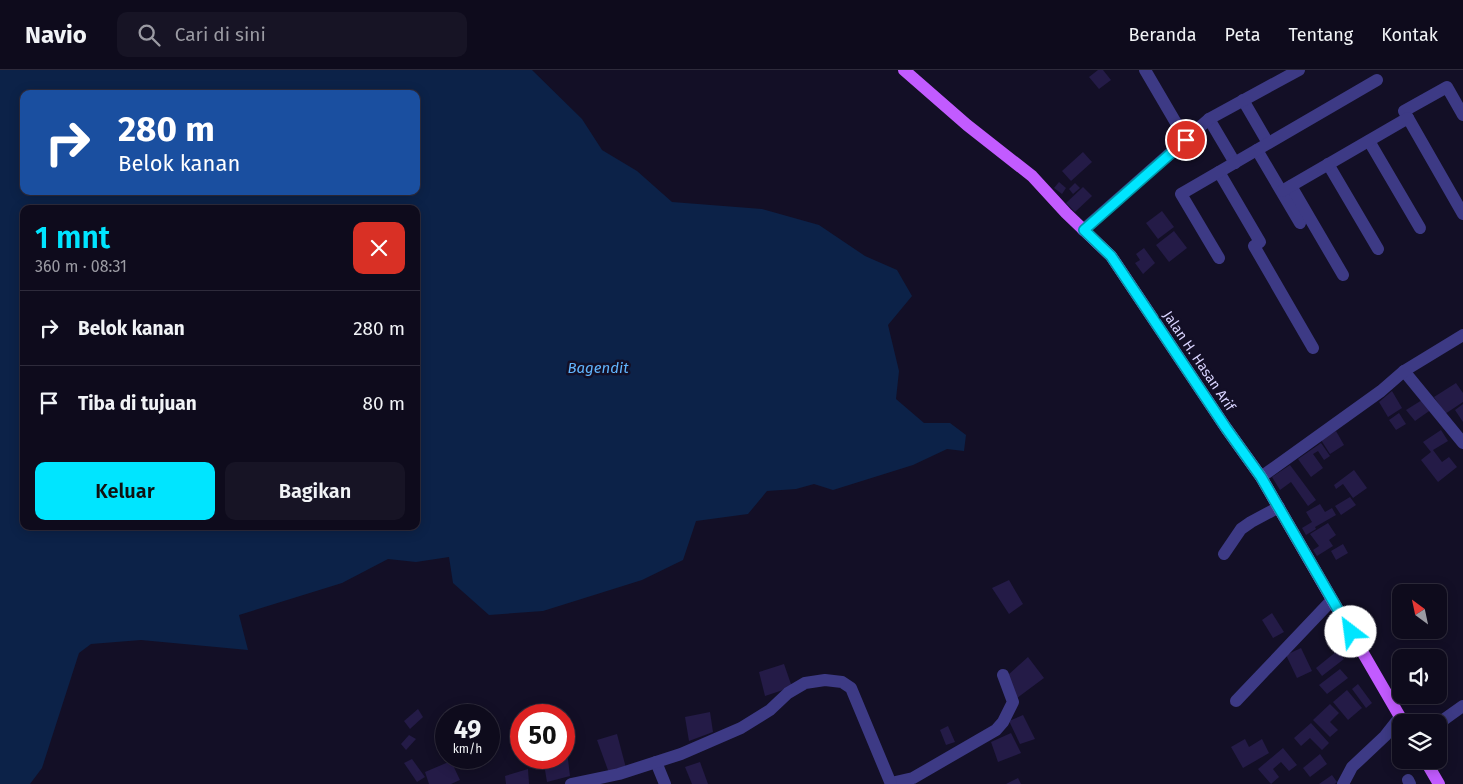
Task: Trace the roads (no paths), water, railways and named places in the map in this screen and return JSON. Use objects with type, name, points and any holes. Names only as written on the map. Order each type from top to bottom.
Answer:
[{"type":"main road","name":"Jalan H. Hasan Arif","points":[[904,70],[967,125],[1032,176],[1111,256],[1261,477],[1398,714]]},
{"type":"main road","points":[[1430,769],[1439,784]]},
{"type":"street","points":[[1145,70],[1186,140]]},
{"type":"street","points":[[1084,230],[1209,119],[1299,70]]},
{"type":"street","points":[[1219,258],[1181,194],[1378,80]]},
{"type":"street","points":[[1463,115],[1446,87],[1404,112],[1463,214]]},
{"type":"street","points":[[1243,100],[1263,146],[1286,188],[1343,275]]},
{"type":"street","points":[[1286,188],[1408,118]]},
{"type":"street","points":[[1209,119],[1235,163]]},
{"type":"street","points":[[1369,140],[1420,228]]},
{"type":"street","points":[[1328,164],[1378,249]]},
{"type":"street","points":[[1220,172],[1260,242],[1254,246],[1313,348]]},
{"type":"street","points":[[1286,188],[1300,223]]},
{"type":"street","points":[[1261,477],[1381,390],[1404,371],[1463,335]]},
{"type":"street","points":[[1404,371],[1463,443]]},
{"type":"street","points":[[1224,554],[1241,529],[1250,522],[1279,507]]},
{"type":"street","points":[[1236,701],[1332,600]]},
{"type":"street","points":[[571,784],[619,774],[681,754],[741,728],[770,710],[788,693],[805,683],[825,680],[842,682],[851,688],[891,783],[913,778],[996,730],[1003,722],[1013,702],[1003,675]]},
{"type":"street","points":[[1447,717],[1463,706]]},
{"type":"street","points":[[1347,781],[1352,767],[1392,729]]},
{"type":"street","points":[[656,762],[665,784]]},
{"type":"water","name":"Bagendit","points":[[0,70],[532,70],[582,119],[602,150],[637,171],[672,202],[762,209],[819,225],[865,256],[897,270],[912,296],[888,325],[899,371],[896,399],[924,423],[950,423],[966,435],[964,451],[947,449],[913,465],[833,490],[814,484],[796,489],[767,491],[748,514],[696,521],[683,560],[642,580],[543,611],[489,615],[453,583],[449,557],[416,562],[388,559],[342,583],[239,615],[248,650],[141,640],[91,644],[79,653],[42,768],[30,784],[0,784]]}]
